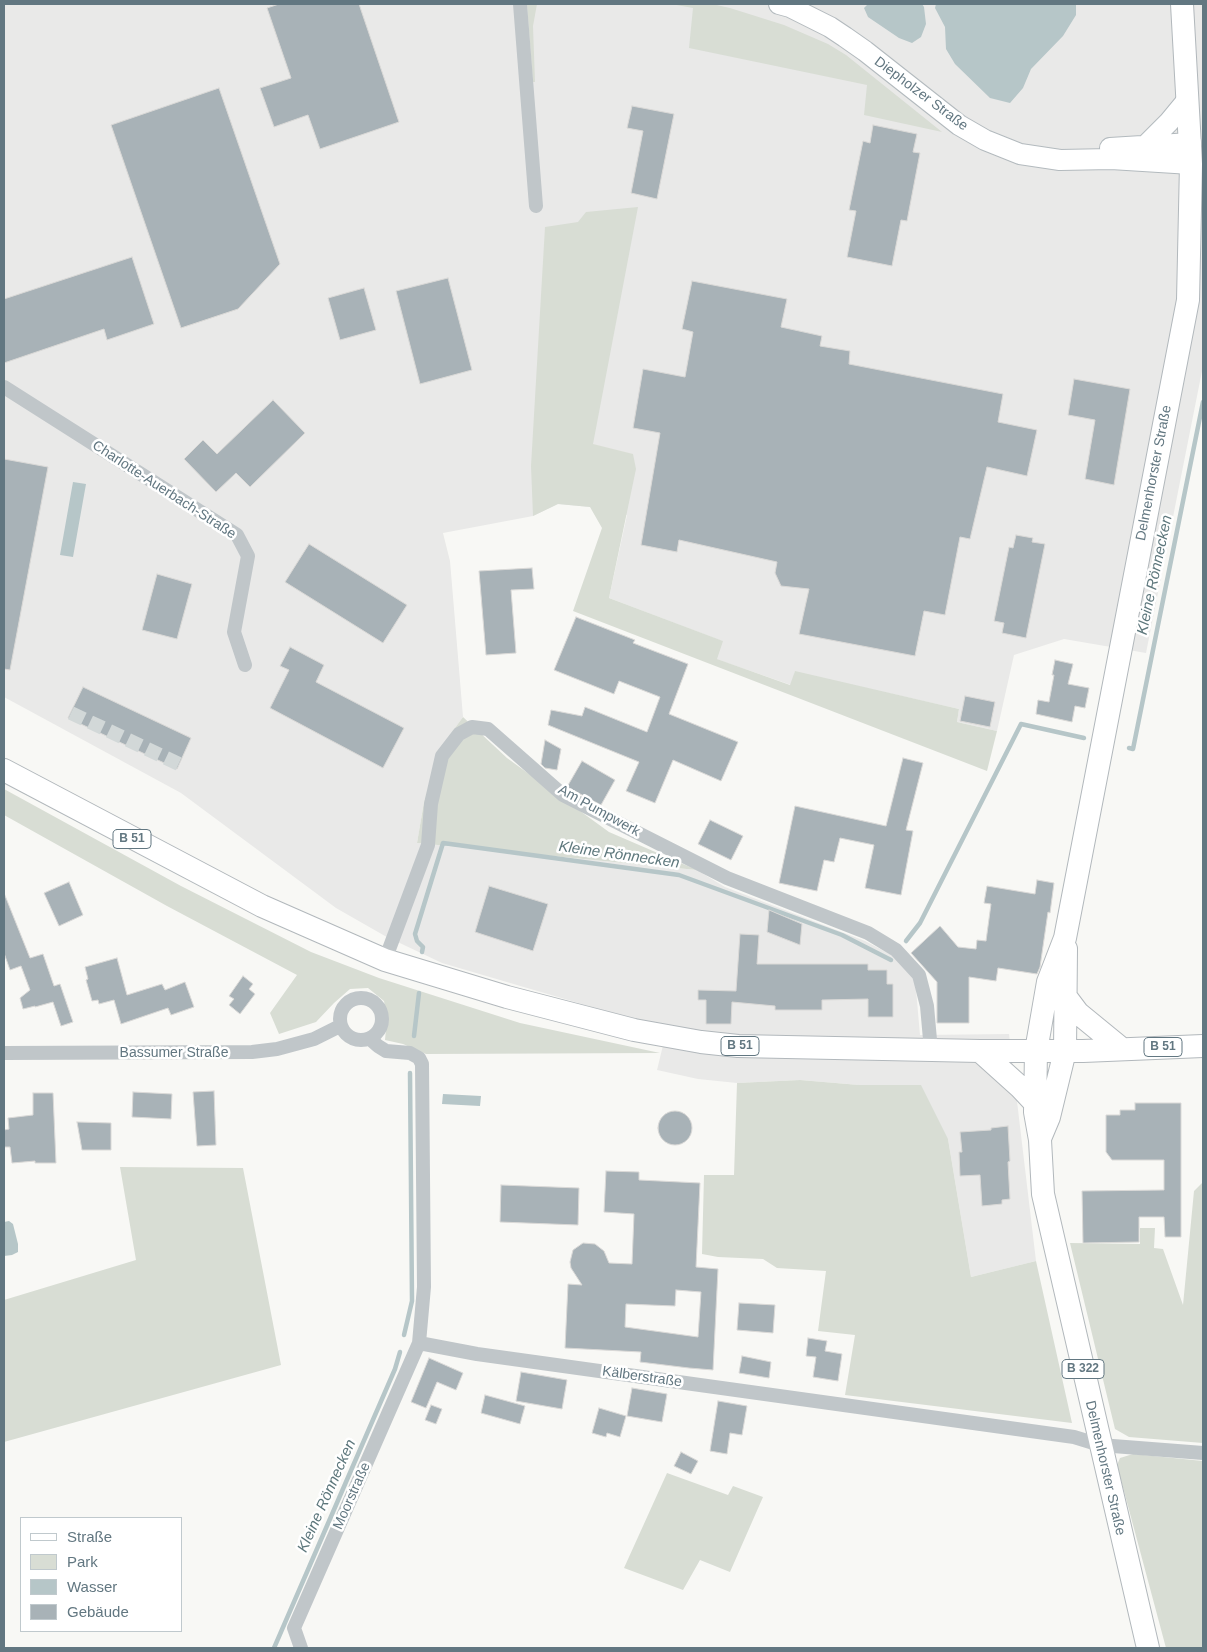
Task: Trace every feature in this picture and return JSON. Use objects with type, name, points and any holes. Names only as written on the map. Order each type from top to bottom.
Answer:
[{"type":"main road","name":"Delmenhorster Straße","points":[[1148,1648],[1047,1216],[1043,1194],[1040,1140],[1035,1103],[1036,1051],[1048,982],[1065,938],[1196,300],[1191,154],[1182,4]]},
{"type":"main road","name":"B 51","points":[[4,770],[262,906],[385,960],[507,997],[634,1030],[701,1042],[738,1046],[931,1051],[1036,1051],[1203,1046]]},
{"type":"main road","name":"Delmenhorster Straße","points":[[1040,1140],[1049,1117],[1065,1050],[1065,938]]},
{"type":"main road","points":[[1066,997],[1078,1014],[1122,1049]]},
{"type":"main road","points":[[980,1051],[1035,1103]]},
{"type":"street","points":[[520,4],[536,206]]},
{"type":"street","name":"Diepholzer Straße","points":[[779,4],[790,7],[830,27],[959,125],[985,140],[1020,154],[1060,160],[1191,154]]},
{"type":"street","name":"Diepholzer Straße","points":[[813,4],[853,27],[882,47],[957,109],[988,127],[1017,139],[1061,149],[1144,146],[1191,154]]},
{"type":"street","points":[[1144,146],[1169,122],[1188,99]]},
{"type":"street","name":"Charlotte-Auerbach-Straße","points":[[4,386],[237,535],[248,556],[234,632],[245,665]]},
{"type":"street","name":"Am Pumpwerk","points":[[385,960],[428,845],[431,804],[442,756],[459,734],[472,726],[488,729],[563,795],[727,878],[868,933],[896,950],[919,975],[928,1006],[931,1051]]},
{"type":"street","points":[[354,998],[369,999],[380,1009],[382,1018],[380,1030],[370,1039],[359,1041],[350,1038],[340,1026],[340,1015],[343,1007],[354,998]]},
{"type":"street","name":"Bassumer Straße","points":[[4,1053],[252,1052],[277,1049],[314,1039],[340,1026]]},
{"type":"street","points":[[370,1039],[386,1051],[410,1054],[419,1058],[422,1064],[424,1287],[419,1344]]},
{"type":"street","name":"Kälberstraße","points":[[419,1344],[476,1354],[1074,1437],[1100,1444],[1203,1453]]},
{"type":"street","name":"Moorstraße","points":[[301,1648],[294,1628],[419,1344]]},
{"type":"shaded area","points":[[4,4],[1203,4],[1203,366],[1146,653],[1064,639],[1014,655],[997,731],[957,722],[959,709],[795,672],[791,685],[716,659],[722,641],[609,598],[627,515],[590,507],[558,504],[533,516],[443,533],[450,561],[463,717],[438,751],[424,802],[417,843],[697,870],[725,887],[865,941],[892,955],[915,978],[920,1035],[1009,1034],[1036,1261],[971,1277],[948,1139],[859,1085],[800,1080],[737,1083],[698,1079],[657,1070],[667,1029],[442,963],[385,936],[336,908],[181,793],[4,697]]},
{"type":"green space","points":[[527,4],[537,4],[533,26],[535,82],[533,82]]},
{"type":"green space","points":[[671,4],[712,4],[730,8],[784,25],[828,44],[846,55],[942,132],[864,115],[867,85],[689,48],[693,8]]},
{"type":"green space","points":[[638,207],[593,444],[633,454],[636,469],[609,598],[723,641],[717,659],[790,685],[795,671],[959,709],[957,722],[997,731],[987,771],[573,611],[602,528],[590,507],[558,504],[533,516],[531,466],[545,227],[578,222],[586,212]]},
{"type":"green space","points":[[463,717],[507,758],[609,832],[697,870],[417,843],[424,802],[438,751]]},
{"type":"green space","points":[[4,789],[181,886],[311,952],[379,978],[520,1023],[660,1053],[426,1054],[403,1044],[385,1040],[387,1018],[384,1001],[368,988],[350,989],[316,1022],[279,1034],[270,1013],[297,975],[167,906],[4,815]]},
{"type":"green space","points":[[800,1080],[859,1085],[921,1085],[948,1139],[971,1277],[1036,1261],[1072,1423],[845,1395],[855,1335],[818,1331],[826,1271],[777,1268],[763,1259],[718,1257],[702,1254],[704,1175],[734,1175],[737,1083]]},
{"type":"green space","points":[[120,1167],[243,1168],[281,1365],[4,1442],[4,1300],[136,1260]]},
{"type":"green space","points":[[1203,1182],[1203,1443],[1129,1437],[1115,1429],[1070,1243],[1140,1244],[1140,1228],[1155,1228],[1154,1248],[1163,1249],[1183,1305],[1194,1191]]},
{"type":"green space","points":[[1133,1454],[1203,1461],[1203,1648],[1166,1648],[1117,1465],[1120,1458]]},
{"type":"green space","points":[[667,1473],[728,1495],[733,1486],[763,1497],[730,1572],[700,1560],[683,1590],[624,1568]]},
{"type":"water","points":[[868,4],[922,4],[926,24],[921,37],[912,43],[899,38],[868,17],[864,8]]},
{"type":"water","points":[[936,4],[1076,4],[1076,15],[1063,36],[1031,69],[1023,88],[1010,103],[990,98],[955,64],[946,49],[945,27],[935,8]]},
{"type":"water","points":[[73,482],[86,484],[73,557],[60,555]]},
{"type":"water","points":[[443,1094],[481,1096],[480,1106],[442,1104]]},
{"type":"water","points":[[9,1221],[13,1224],[18,1252],[4,1256],[4,1222]]},
{"type":"building","points":[[279,4],[359,4],[399,122],[320,149],[308,115],[274,127],[260,88],[291,78],[267,8]]},
{"type":"building","points":[[219,88],[280,264],[238,309],[181,328],[111,125]]},
{"type":"building","points":[[632,106],[674,114],[657,199],[631,193],[643,131],[627,128]]},
{"type":"building","points":[[873,125],[917,134],[913,152],[920,153],[907,221],[901,220],[892,266],[847,257],[856,211],[849,210],[863,141],[870,143]]},
{"type":"building","points":[[132,257],[154,324],[107,340],[104,329],[4,363],[4,299]]},
{"type":"building","points":[[448,278],[472,370],[420,384],[396,291]]},
{"type":"building","points":[[692,281],[787,299],[781,327],[822,336],[820,346],[850,351],[849,364],[1003,394],[998,422],[1037,430],[1027,476],[987,467],[970,539],[960,537],[945,615],[924,611],[915,656],[799,634],[809,589],[781,586],[775,573],[777,562],[679,540],[677,552],[641,545],[660,433],[633,428],[643,369],[685,377],[693,332],[682,329]]},
{"type":"building","points":[[364,288],[376,330],[340,340],[328,298]]},
{"type":"building","points":[[1074,379],[1130,389],[1114,485],[1085,479],[1095,420],[1068,415]]},
{"type":"building","points":[[273,400],[305,433],[250,487],[236,473],[216,492],[184,459],[203,440],[217,454]]},
{"type":"building","points":[[4,459],[48,467],[10,670],[4,669]]},
{"type":"building","points":[[1016,535],[1033,538],[1032,542],[1045,544],[1026,638],[1002,633],[1004,623],[994,621],[1009,547],[1013,548]]},
{"type":"building","points":[[309,544],[407,605],[383,643],[285,582]]},
{"type":"building","points":[[532,568],[534,589],[511,590],[516,653],[486,655],[479,571]]},
{"type":"building","points":[[157,574],[192,584],[177,639],[142,630]]},
{"type":"building","points":[[576,617],[635,640],[633,643],[688,664],[669,714],[738,742],[721,781],[673,760],[655,803],[626,791],[639,762],[548,725],[551,710],[582,716],[585,707],[647,732],[660,697],[619,681],[614,694],[554,670]]},
{"type":"building","points":[[290,647],[324,665],[316,682],[404,728],[383,768],[270,708],[289,670],[280,666]]},
{"type":"building","points":[[1055,660],[1073,664],[1068,684],[1089,688],[1085,708],[1075,706],[1072,722],[1036,714],[1038,700],[1049,702]]},
{"type":"building","points":[[83,687],[191,738],[177,769],[68,718]]},
{"type":"building","points":[[965,696],[995,702],[990,727],[960,721]]},
{"type":"building","points":[[545,740],[561,749],[557,770],[545,768],[541,764]]},
{"type":"building","points":[[903,758],[923,763],[906,830],[913,831],[901,895],[865,888],[874,845],[840,838],[834,862],[824,860],[817,891],[779,883],[795,806],[886,826]]},
{"type":"building","points":[[582,761],[615,780],[601,805],[567,787]]},
{"type":"building","points":[[710,820],[743,836],[731,860],[698,844]]},
{"type":"building","points":[[1037,880],[1054,883],[1040,967],[1037,974],[998,968],[996,981],[969,977],[969,1023],[937,1023],[937,982],[911,953],[940,926],[958,947],[976,949],[977,940],[986,941],[991,904],[984,903],[987,886],[1035,894]]},
{"type":"building","points":[[69,882],[83,915],[59,926],[44,893]]},
{"type":"building","points":[[489,886],[548,904],[533,951],[475,932]]},
{"type":"building","points":[[4,893],[30,958],[43,954],[54,986],[60,984],[73,1022],[61,1026],[53,1002],[23,1009],[20,998],[30,990],[21,966],[10,970],[4,953]]},
{"type":"building","points":[[769,910],[802,924],[800,945],[767,932]]},
{"type":"building","points":[[740,934],[759,935],[757,964],[868,964],[868,970],[887,970],[887,984],[893,984],[893,1017],[868,1017],[868,999],[822,1000],[822,1010],[775,1010],[775,1006],[732,1002],[731,1024],[706,1024],[706,1000],[698,1000],[698,990],[736,991]]},
{"type":"building","points":[[117,958],[127,995],[162,984],[165,990],[185,982],[194,1007],[171,1015],[168,1008],[121,1024],[114,1000],[99,1004],[98,1000],[92,1001],[86,980],[88,979],[85,967]]},
{"type":"building","points":[[243,976],[253,984],[249,989],[255,994],[240,1014],[229,1005],[234,999],[229,996]]},
{"type":"building","points":[[214,1091],[216,1145],[197,1146],[193,1092]]},
{"type":"building","points":[[133,1092],[172,1094],[171,1119],[132,1117]]},
{"type":"building","points":[[33,1093],[53,1093],[56,1163],[35,1163],[35,1161],[12,1163],[10,1147],[4,1147],[4,1130],[9,1129],[8,1118],[33,1115]]},
{"type":"building","points":[[1135,1103],[1181,1103],[1181,1237],[1165,1237],[1164,1217],[1139,1217],[1139,1242],[1083,1243],[1082,1191],[1164,1190],[1164,1160],[1112,1160],[1106,1152],[1106,1115],[1120,1115],[1120,1110],[1135,1110]]},
{"type":"building","points":[[675,1111],[682,1112],[687,1116],[691,1121],[691,1135],[687,1140],[682,1144],[675,1145],[668,1144],[663,1140],[659,1135],[658,1128],[659,1121],[663,1116],[668,1112]]},
{"type":"building","points":[[77,1122],[111,1123],[111,1150],[82,1150]]},
{"type":"building","points":[[1008,1126],[1010,1199],[1002,1200],[1002,1204],[982,1206],[980,1175],[960,1176],[959,1152],[962,1152],[960,1132],[991,1130],[991,1128]]},
{"type":"building","points":[[606,1171],[639,1172],[639,1180],[700,1183],[696,1267],[718,1269],[713,1370],[640,1362],[641,1352],[565,1348],[568,1284],[582,1285],[571,1268],[570,1262],[573,1250],[583,1243],[595,1244],[604,1251],[609,1263],[632,1264],[634,1214],[604,1212]],"holes":[[[676,1290],[701,1292],[698,1337],[625,1327],[626,1304],[675,1306]]]},
{"type":"building","points":[[501,1185],[579,1188],[578,1225],[500,1222]]},
{"type":"building","points":[[739,1303],[775,1305],[773,1333],[737,1330]]},
{"type":"building","points":[[808,1338],[827,1341],[825,1351],[842,1354],[838,1381],[813,1377],[816,1357],[806,1356]]},
{"type":"building","points":[[742,1356],[771,1362],[769,1378],[739,1373]]},
{"type":"building","points":[[429,1358],[463,1373],[456,1390],[437,1382],[426,1408],[411,1402]]},
{"type":"building","points":[[521,1372],[567,1380],[562,1409],[516,1401]]},
{"type":"building","points":[[632,1388],[667,1394],[662,1422],[627,1416]]},
{"type":"building","points":[[485,1395],[525,1406],[520,1424],[481,1413]]},
{"type":"building","points":[[718,1401],[747,1406],[742,1435],[730,1433],[727,1454],[710,1451]]},
{"type":"building","points":[[431,1405],[442,1409],[436,1424],[425,1420]]},
{"type":"building","points":[[599,1408],[626,1416],[620,1437],[607,1433],[606,1437],[592,1433]]},
{"type":"building","points":[[681,1452],[698,1461],[691,1474],[674,1466]]},
{"type":"waterway","name":"Kleine Rönnecken","points":[[1129,748],[1133,749],[1203,402]]},
{"type":"waterway","name":"Kleine Rönnecken","points":[[906,941],[920,923],[1021,724],[1084,738]]},
{"type":"waterway","name":"Kleine Rönnecken","points":[[422,952],[423,947],[417,941],[415,934],[443,843],[679,875],[842,935],[891,960]]},
{"type":"waterway","name":"Kleine Rönnecken","points":[[414,1036],[419,993]]},
{"type":"waterway","name":"Kleine Rönnecken","points":[[404,1335],[412,1301],[410,1073]]},
{"type":"waterway","name":"Kleine Rönnecken","points":[[274,1648],[395,1369],[400,1352]]},
{"type":"tunnel","points":[[71,713],[179,764]]}]
